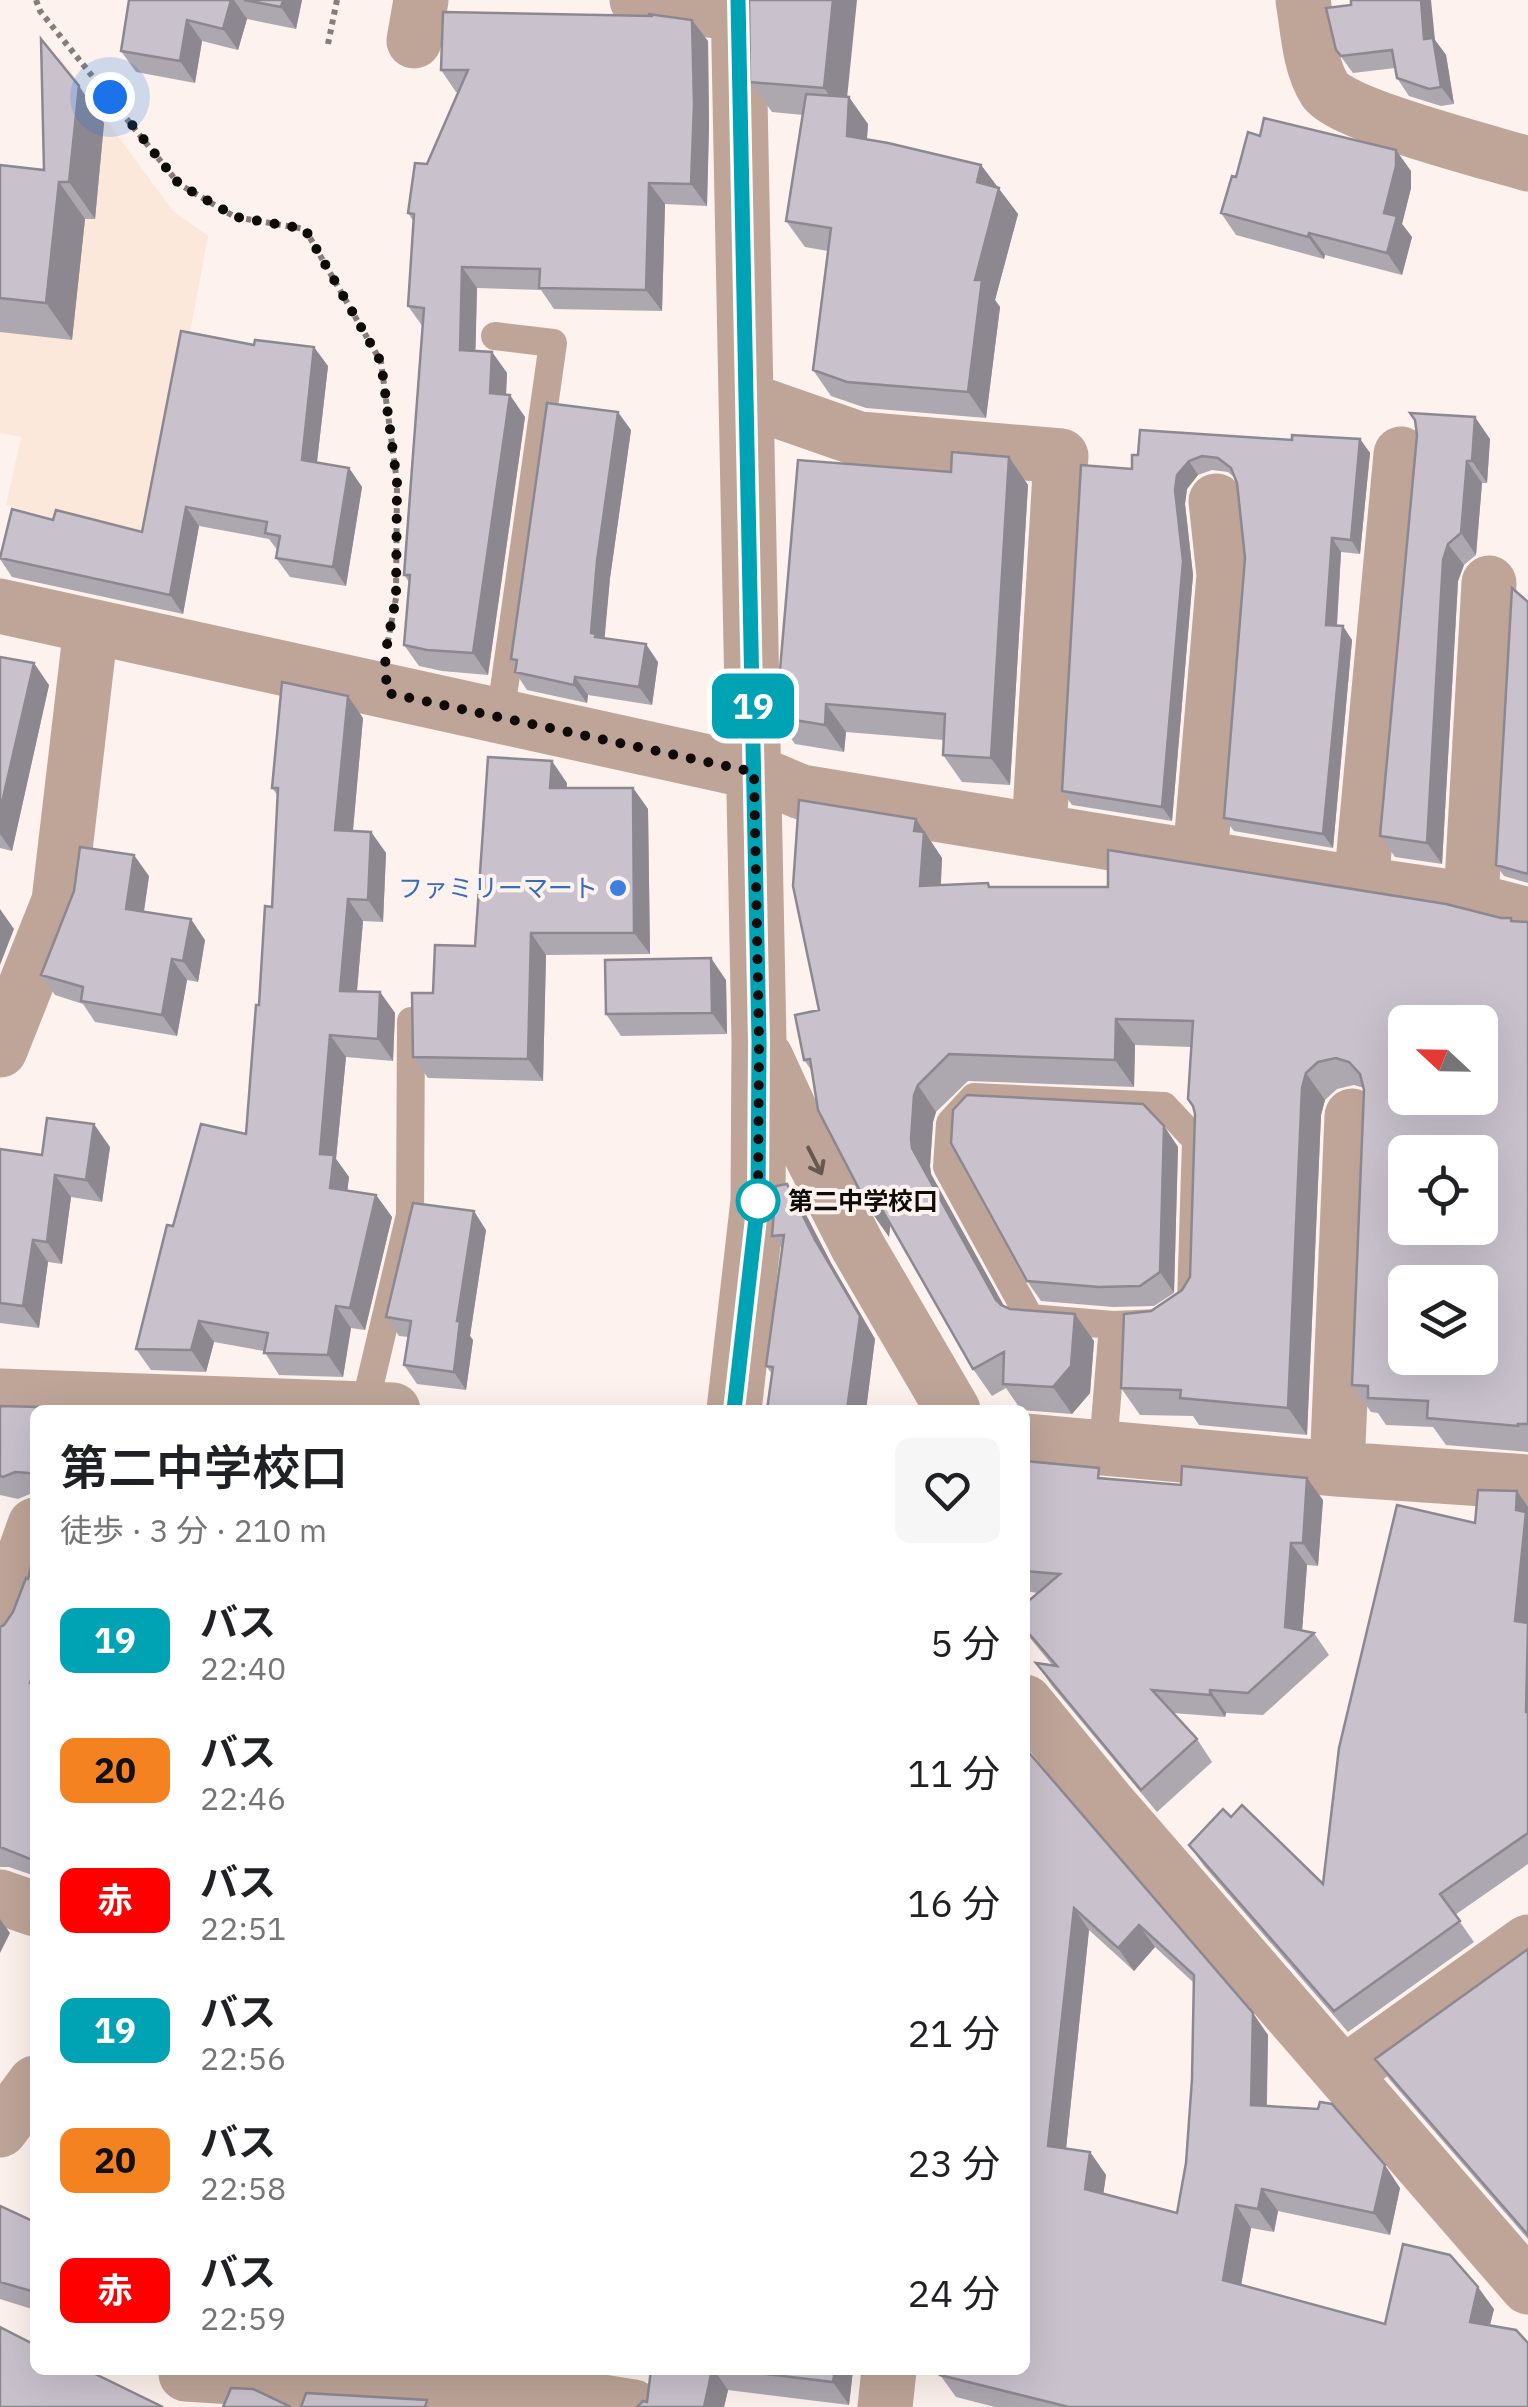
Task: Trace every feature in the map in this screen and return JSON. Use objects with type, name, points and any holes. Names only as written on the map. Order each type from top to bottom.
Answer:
[{"type":"street","points":[[637,0],[738,7],[759,1041],[758,1201],[735,1405]]},
{"type":"street","points":[[1303,0],[1314,64],[1326,93],[1372,118],[1528,164]]},
{"type":"street","points":[[747,400],[858,439],[1061,456],[1038,830]]},
{"type":"street","points":[[1361,884],[1401,454]]},
{"type":"street","points":[[1200,857],[1224,576],[1216,501]]},
{"type":"street","points":[[1471,900],[1489,583]]},
{"type":"street","points":[[0,606],[754,772],[801,792],[1471,900],[1528,915]]},
{"type":"street","points":[[0,1050],[59,901],[91,627]]},
{"type":"street","points":[[759,1041],[858,1247],[950,1405]]},
{"type":"street","points":[[1337,1468],[1352,1116]]},
{"type":"street","points":[[0,1396],[135,1405]]},
{"type":"street","points":[[1030,1440],[1528,1482]]},
{"type":"street","points":[[30,1539],[0,1625],[30,1634]]},
{"type":"street","points":[[1030,1708],[1528,2287]]},
{"type":"street","points":[[0,1897],[30,1908]]},
{"type":"street","points":[[1343,2074],[1528,1942]]},
{"type":"street","points":[[885,2407],[888,2375]]},
{"type":"street","points":[[217,2386],[596,2396]]},
{"type":"lane","points":[[495,336],[553,343],[500,717]]},
{"type":"lane","points":[[365,1405],[410,1215],[411,1020]]},
{"type":"lane","points":[[974,1097],[1164,1106],[1196,1140],[1192,1302],[1160,1323],[1113,1325],[1030,1318],[947,1167],[950,1123],[974,1097]]},
{"type":"lane","points":[[1102,1447],[1113,1325]]},
{"type":"path","points":[[36,0],[40,11],[179,184],[236,217],[305,229],[381,362],[397,482],[396,598],[385,655],[387,693]]},
{"type":"path","points":[[328,44],[338,0]]},
{"type":"shaded area","points":[[59,56],[173,211],[208,236],[150,547],[6,505],[21,437],[0,433],[0,181],[53,182]]},
{"type":"building","points":[[129,0],[231,0],[223,29],[187,20],[180,61],[121,51]]},
{"type":"building","points":[[244,0],[283,0],[281,7]]},
{"type":"building","points":[[749,0],[833,0],[824,88],[750,82]]},
{"type":"building","points":[[1351,0],[1421,0],[1424,39],[1433,38],[1441,87],[1429,89],[1397,78],[1392,50],[1341,56],[1326,8],[1351,5]]},
{"type":"building","points":[[443,12],[653,16],[648,14],[692,20],[691,184],[649,183],[646,290],[539,288],[540,269],[462,267],[460,350],[492,352],[490,393],[510,395],[473,653],[404,645],[410,575],[404,575],[424,308],[408,306],[414,214],[408,213],[415,163],[427,164],[468,70],[441,70]]},
{"type":"building","points":[[41,39],[79,86],[69,182],[59,182],[46,303],[0,298],[0,165],[44,170]]},
{"type":"building","points":[[806,94],[849,97],[847,136],[981,165],[977,182],[999,188],[975,280],[982,280],[968,392],[847,382],[813,370],[831,228],[786,221]]},
{"type":"building","points":[[1264,118],[1396,150],[1384,213],[1397,216],[1387,253],[1221,213],[1248,132],[1260,136]]},
{"type":"building","points":[[181,331],[254,345],[255,340],[314,347],[302,460],[349,468],[333,567],[276,558],[280,536],[265,533],[267,522],[186,507],[170,595],[0,558],[12,509],[53,520],[56,510],[142,532]]},
{"type":"building","points":[[547,403],[618,412],[591,633],[595,637],[646,644],[639,687],[575,677],[574,685],[515,672],[517,660],[511,659]]},
{"type":"building","points":[[1410,413],[1475,417],[1461,533],[1448,544],[1443,560],[1427,843],[1380,836],[1417,435]]},
{"type":"building","points":[[1140,430],[1292,440],[1292,435],[1360,439],[1351,540],[1332,538],[1326,625],[1343,626],[1323,834],[1224,818],[1245,558],[1237,483],[1231,468],[1218,458],[1202,456],[1189,461],[1177,475],[1175,490],[1183,561],[1162,807],[1062,791],[1081,465],[1132,469],[1132,455],[1138,455]]},
{"type":"building","points":[[952,452],[1009,457],[991,758],[943,755],[945,714],[826,704],[825,725],[776,717],[798,460],[951,472]]},
{"type":"building","points":[[1512,588],[1528,602],[1528,874],[1496,865]]},
{"type":"building","points":[[0,657],[34,663],[0,811]]},
{"type":"building","points":[[282,682],[348,696],[335,830],[371,832],[368,900],[348,899],[340,991],[380,992],[378,1039],[330,1035],[320,1154],[334,1155],[330,1188],[376,1195],[350,1308],[336,1306],[328,1355],[264,1353],[268,1333],[199,1321],[191,1350],[136,1349],[167,1225],[173,1226],[201,1124],[246,1134],[265,906],[272,907],[278,788],[272,788]]},
{"type":"building","points":[[488,757],[552,761],[550,788],[633,788],[634,933],[531,933],[528,1059],[413,1057],[412,993],[433,993],[435,945],[475,946]]},
{"type":"building","points":[[799,800],[916,819],[914,831],[924,832],[920,886],[988,883],[989,887],[1108,887],[1108,850],[1446,904],[1528,922],[1528,1424],[1427,1418],[1428,1401],[1368,1398],[1368,1386],[1352,1385],[1364,1090],[1360,1074],[1349,1062],[1336,1058],[1318,1062],[1306,1073],[1302,1088],[1288,1408],[1180,1398],[1181,1390],[1121,1388],[1124,1314],[1151,1311],[1182,1290],[1190,1277],[1195,1114],[1188,1099],[1193,1021],[1116,1019],[1115,1060],[949,1054],[918,1085],[914,1095],[912,1148],[996,1300],[1010,1309],[1075,1314],[1071,1366],[1053,1387],[1003,1384],[1004,1352],[973,1369],[872,1192],[870,1210],[818,1110],[810,1059],[804,1060],[795,1015],[819,1010],[793,886]]},
{"type":"building","points":[[80,847],[134,855],[126,909],[191,919],[183,961],[172,959],[162,1015],[81,1001],[83,987],[41,975],[74,891]]},
{"type":"building","points":[[711,958],[712,1013],[606,1014],[605,960]]},
{"type":"building","points":[[967,1095],[1143,1104],[1164,1126],[1160,1272],[1140,1286],[1027,1281],[951,1143],[953,1110]]},
{"type":"building","points":[[47,1118],[94,1124],[86,1180],[55,1175],[47,1242],[33,1240],[23,1306],[0,1303],[0,1149],[42,1155]]},
{"type":"building","points":[[787,1184],[860,1316],[848,1405],[768,1405],[773,1367],[766,1366],[784,1235],[772,1236],[776,1186]]},
{"type":"building","points":[[413,1203],[474,1211],[457,1321],[454,1372],[404,1365],[411,1321],[386,1317]]},
{"type":"building","points":[[0,1406],[30,1407],[30,1474],[0,1476]]},
{"type":"building","points":[[1030,1461],[1099,1468],[1098,1478],[1181,1485],[1182,1466],[1307,1478],[1303,1543],[1291,1543],[1285,1627],[1314,1633],[1248,1693],[1210,1690],[1210,1695],[1152,1690],[1197,1739],[1141,1790],[1036,1663],[1057,1666],[1030,1635],[1030,1600],[1060,1574],[1030,1571]]},
{"type":"building","points":[[1478,1490],[1517,1491],[1516,1510],[1526,1512],[1515,1621],[1528,1623],[1528,1833],[1440,1894],[1460,1921],[1334,2011],[1189,1845],[1223,1809],[1231,1817],[1242,1805],[1323,1884],[1339,1748],[1397,1505],[1475,1523]]},
{"type":"building","points":[[30,1571],[30,1859],[0,1847],[0,1627],[13,1612]]},
{"type":"building","points":[[1030,1754],[1253,2013],[1251,2105],[1318,2109],[1320,2102],[1332,2104],[1385,2165],[1374,2213],[1262,2189],[1258,2209],[1236,2205],[1223,2280],[1385,2324],[1403,2244],[1450,2255],[1478,2287],[1470,2322],[1516,2330],[1528,2343],[1528,2407],[1069,2407],[940,2375],[1030,2375]],"holes":[[[1074,1908],[1118,1948],[1139,1925],[1194,1975],[1192,2079],[1186,2163],[1177,2213],[1085,2189],[1090,2152],[1048,2146]]]},
{"type":"building","points":[[1528,1949],[1528,2235],[1375,2059]]},
{"type":"building","points":[[0,2206],[30,2220],[30,2291],[0,2282]]},
{"type":"building","points":[[0,2327],[30,2342],[30,2375],[97,2375],[163,2407],[0,2407]]},
{"type":"building","points":[[650,2375],[711,2375],[704,2407],[637,2407],[647,2402]]},
{"type":"building","points":[[775,2375],[834,2375],[833,2382]]},
{"type":"building","points":[[231,2388],[253,2389],[291,2407],[223,2407]]},
{"type":"building","points":[[306,2393],[427,2400],[425,2407],[301,2407]]},
{"type":"bus line","name":"19","points":[[735,1405],[758,1201],[759,1041],[738,0]]},
{"type":"place","name":"ファミリーマート","points":[[618,888]]},
{"type":"place","name":"第二中学校口","points":[[758,1201]]},
{"type":"route","points":[[110,97],[179,184],[236,217],[305,229],[381,362],[397,482],[396,598],[385,655],[387,693],[754,772],[758,1201]]}]
